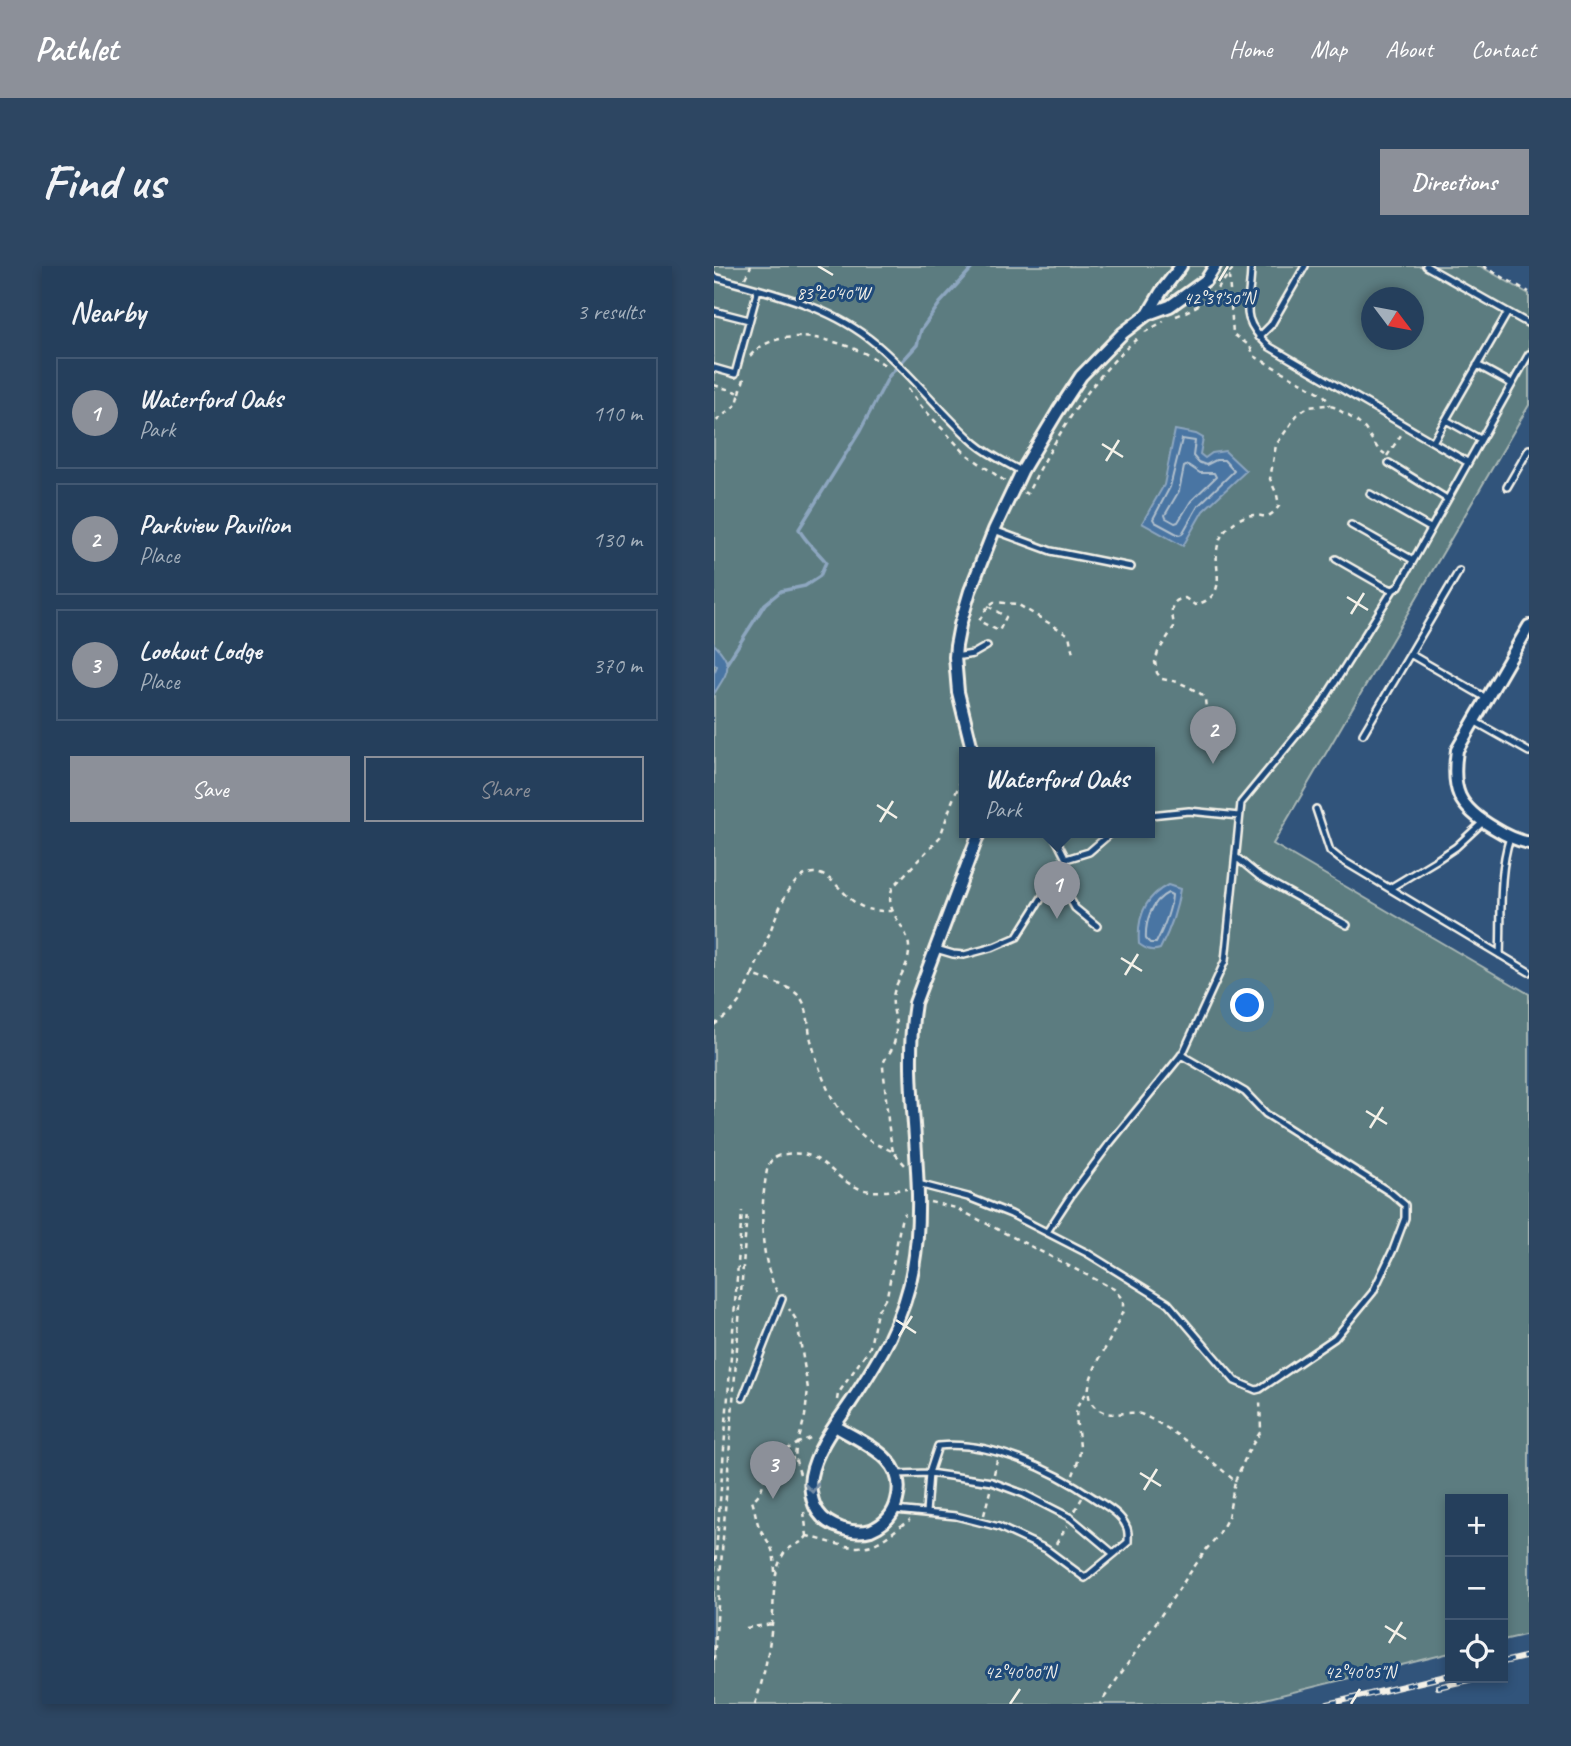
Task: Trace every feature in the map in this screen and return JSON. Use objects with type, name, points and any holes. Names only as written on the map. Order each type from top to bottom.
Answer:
[{"type":"street","points":[[1148,314],[1181,266]]},
{"type":"street","points":[[972,747],[958,692],[955,657],[960,625],[970,591],[1022,471],[1081,376],[1123,333],[1148,314],[1170,306],[1206,280],[1215,266]]},
{"type":"street","points":[[1529,626],[1457,750],[1454,770],[1459,794],[1466,808],[1483,822],[1516,841],[1529,843]]},
{"type":"street","points":[[835,1426],[874,1449],[891,1463],[898,1474],[900,1490],[895,1510],[884,1523],[869,1531],[851,1531],[837,1527],[818,1513],[811,1492],[811,1477],[819,1453],[835,1426],[878,1361],[895,1329],[913,1271],[917,1245],[914,1207],[912,1023],[915,1003],[978,838]]},
{"type":"lane","points":[[1251,266],[1246,308],[1248,320],[1259,337],[1270,347],[1467,462]]},
{"type":"lane","points":[[1259,337],[1271,325],[1305,266]]},
{"type":"lane","points":[[1426,266],[1529,324]]},
{"type":"lane","points":[[714,277],[784,295],[841,320],[875,343],[977,444],[994,457],[1022,471]]},
{"type":"lane","points":[[714,368],[735,374],[758,289]]},
{"type":"lane","points":[[714,311],[749,320]]},
{"type":"lane","points":[[1433,442],[1508,312]]},
{"type":"lane","points":[[1047,1232],[1110,1143],[1181,1055],[1225,961],[1241,803],[1318,708],[1393,590],[1399,586],[1529,354]]},
{"type":"lane","points":[[1477,365],[1511,384]]},
{"type":"lane","points":[[1446,420],[1480,439]]},
{"type":"lane","points":[[1507,487],[1529,449]]},
{"type":"lane","points":[[1388,463],[1447,499]]},
{"type":"lane","points":[[1370,494],[1430,528]]},
{"type":"lane","points":[[1351,524],[1413,560]]},
{"type":"lane","points":[[995,530],[1051,551],[1130,567]]},
{"type":"lane","points":[[1336,559],[1393,590]]},
{"type":"lane","points":[[1363,734],[1459,571]]},
{"type":"lane","points":[[955,657],[973,654],[987,646]]},
{"type":"lane","points":[[1410,654],[1487,698]]},
{"type":"lane","points":[[1474,721],[1529,752]]},
{"type":"lane","points":[[1315,809],[1330,851],[1340,859],[1529,972]]},
{"type":"lane","points":[[1155,814],[1189,811],[1240,816]]},
{"type":"lane","points":[[1390,888],[1438,859],[1483,822]]},
{"type":"lane","points":[[1500,955],[1505,853],[1510,837]]},
{"type":"lane","points":[[1056,838],[1066,859]]},
{"type":"lane","points":[[936,949],[964,955],[1017,937],[1066,859],[1089,852],[1105,838]]},
{"type":"lane","points":[[1236,857],[1259,876],[1347,925]]},
{"type":"lane","points":[[1056,873],[1075,908],[1097,926]]},
{"type":"lane","points":[[914,1186],[968,1197],[1011,1214],[1087,1253],[1168,1303],[1235,1381],[1256,1390],[1260,1389],[1335,1338],[1373,1292],[1405,1218],[1405,1205],[1266,1114],[1245,1092],[1181,1055]]},
{"type":"lane","points":[[743,1398],[782,1299]]},
{"type":"lane","points":[[895,1510],[956,1516],[999,1527],[1046,1549],[1085,1578],[1128,1542],[1128,1529],[1119,1515],[1070,1481],[1014,1457],[955,1444],[938,1446],[929,1473],[926,1513]]},
{"type":"lane","points":[[898,1474],[929,1473],[992,1482],[1024,1494],[1071,1518],[1114,1554]]},
{"type":"path","points":[[743,285],[751,266]]},
{"type":"path","points":[[903,382],[921,406],[965,453],[1027,494],[1063,429],[1101,375],[1130,345],[1155,326],[1195,309],[1208,300],[1235,266]]},
{"type":"path","points":[[1483,266],[1529,292]]},
{"type":"path","points":[[749,356],[765,343],[800,337],[848,345],[877,359],[891,370]]},
{"type":"path","points":[[714,423],[737,404],[746,368]]},
{"type":"path","points":[[714,386],[740,393]]},
{"type":"path","points":[[1215,754],[1215,738],[1205,699],[1178,682],[1162,679],[1155,668],[1158,652],[1174,627],[1171,614],[1175,602],[1185,598],[1195,605],[1206,602],[1216,591],[1219,580],[1216,552],[1225,531],[1247,516],[1266,516],[1275,512],[1279,506],[1270,480],[1276,445],[1297,415],[1308,407],[1334,407],[1355,420],[1387,456]]},
{"type":"path","points":[[1388,463],[1387,456],[1406,426]]},
{"type":"path","points":[[988,606],[1006,617],[999,631],[979,621],[988,606],[993,602],[1017,604],[1069,635],[1073,654]]},
{"type":"path","points":[[909,1170],[893,1151],[883,1062],[895,1039],[897,1027],[892,1005],[894,992],[907,964],[909,950],[905,932],[892,911],[890,898],[893,887],[940,837],[959,785]]},
{"type":"path","points":[[714,1025],[739,1002],[766,944],[774,919],[791,886],[799,878],[821,874],[866,909],[892,911]]},
{"type":"path","points":[[752,975],[798,995],[807,1012],[811,1039],[830,1094],[840,1110],[867,1140],[893,1151]]},
{"type":"path","points":[[801,1476],[794,1458],[805,1416],[808,1389],[797,1321],[769,1274],[765,1254],[762,1219],[769,1162],[783,1154],[804,1153],[815,1157],[843,1180],[859,1189],[875,1191],[914,1186]]},
{"type":"path","points":[[836,1406],[838,1394],[870,1347],[877,1312],[887,1296],[901,1221],[905,1213],[926,1202],[956,1208],[1114,1289],[1123,1300],[1124,1311],[1094,1367],[1089,1384],[1091,1400],[1098,1410],[1104,1413],[1140,1413],[1174,1433],[1235,1480]]},
{"type":"path","points":[[714,1581],[745,1211],[714,1660]]},
{"type":"path","points":[[1100,1704],[1219,1534],[1228,1517],[1235,1480],[1261,1431],[1260,1389]]},
{"type":"path","points":[[1070,1481],[1080,1450],[1076,1424],[1078,1402],[1089,1392]]},
{"type":"path","points":[[755,1704],[761,1687],[772,1624],[775,1572],[774,1555],[760,1528],[752,1501],[764,1487],[770,1462],[774,1457],[819,1434]]},
{"type":"path","points":[[770,1462],[794,1458]]},
{"type":"path","points":[[775,1572],[783,1553],[792,1545],[804,1541],[807,1536],[804,1513]]},
{"type":"path","points":[[746,1628],[772,1624]]},
{"type":"green space","points":[[714,266],[1480,266],[1529,294],[1529,405],[1273,844],[1529,994],[1529,1634],[1508,1639],[1508,1494],[1445,1494],[1445,1654],[1245,1704],[714,1704]]},
{"type":"water","points":[[1175,430],[1203,438],[1200,454],[1205,458],[1212,453],[1225,451],[1246,471],[1203,511],[1183,546],[1142,523],[1164,485]]},
{"type":"water","points":[[714,644],[725,658],[727,669],[714,694],[714,673],[717,666],[714,663]]},
{"type":"water","points":[[1168,885],[1180,889],[1175,913],[1160,949],[1149,950],[1139,944],[1141,918],[1148,902]]},
{"type":"waterway","points":[[727,663],[765,604],[781,591],[805,586],[820,576],[826,562],[799,529],[860,431],[889,376],[917,345],[921,330],[940,303],[974,266]]},
{"type":"railway","points":[[1508,1661],[1529,1656]]},
{"type":"railway","points":[[1328,1704],[1445,1676]]},
{"type":"railway","points":[[1438,1687],[1455,1683]]},
{"type":"place","name":"Parkview Pavilion","points":[[1213,764]]},
{"type":"place","name":"Waterford Oaks","points":[[1057,919]]},
{"type":"place","name":"Lookout Lodge","points":[[773,1499]]}]
